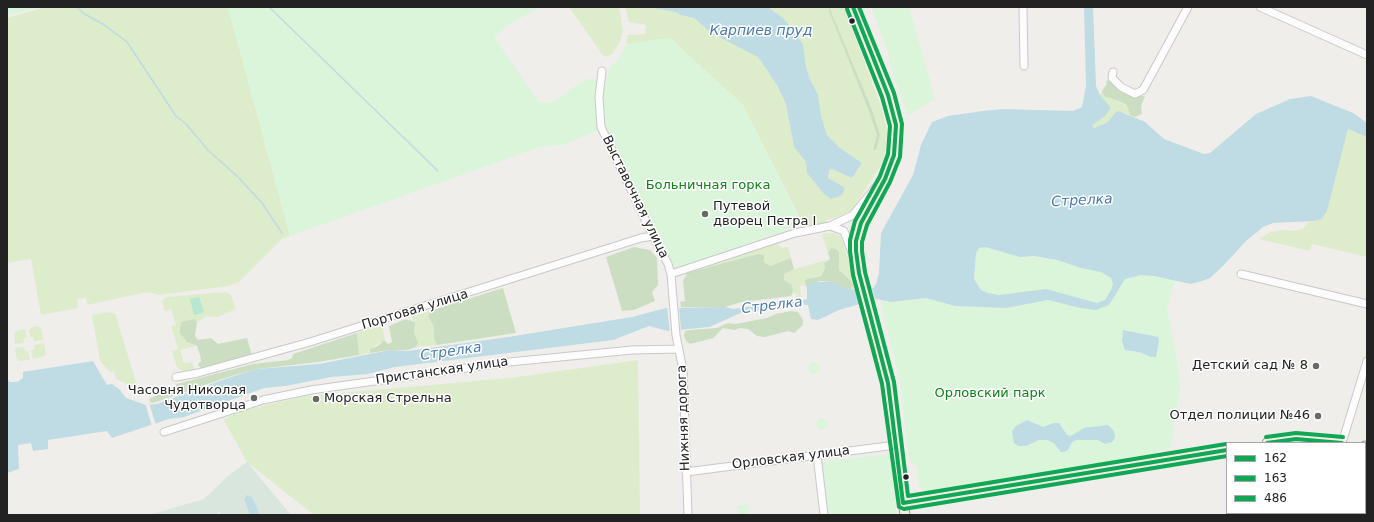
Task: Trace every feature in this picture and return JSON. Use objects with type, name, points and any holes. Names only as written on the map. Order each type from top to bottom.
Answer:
[{"type":"main road","points":[[853,7],[890,101],[896,125],[894,155],[885,179],[864,216],[858,231],[856,246],[857,265],[864,282],[894,383],[906,502],[905,515]]},
{"type":"main road","points":[[859,7],[896,100],[902,127],[901,150],[896,169],[863,232],[862,256],[864,282]]},
{"type":"main road","points":[[871,306],[888,383],[896,445],[906,502],[911,515]]},
{"type":"main road","points":[[1274,442],[1296,439],[1330,442]]},
{"type":"main road","points":[[906,502],[1226,450]]},
{"type":"street","points":[[1023,7],[1024,66]]},
{"type":"street","points":[[1114,72],[1112,78],[1121,87],[1135,94],[1143,90],[1188,7]]},
{"type":"street","points":[[1262,8],[1367,55]]},
{"type":"street","name":"Выставочная улица","points":[[602,71],[599,97],[601,127],[668,264],[671,274]]},
{"type":"street","points":[[671,274],[795,233],[830,226],[853,215],[875,188],[885,179]]},
{"type":"street","points":[[830,226],[844,231],[857,265]]},
{"type":"street","name":"Портовая улица","points":[[176,377],[198,373],[310,342],[641,238],[653,236]]},
{"type":"street","name":"Нижняя дорога","points":[[671,274],[676,335],[683,370],[688,515]]},
{"type":"street","points":[[1241,274],[1367,304]]},
{"type":"street","name":"Пристанская улица","points":[[164,432],[263,400],[311,390],[509,362],[632,350],[678,349]]},
{"type":"street","points":[[1342,442],[1367,361]]},
{"type":"street","name":"Орловская улица","points":[[686,472],[896,445]]},
{"type":"street","points":[[817,455],[824,515]]},
{"type":"green space","points":[[7,7],[42,7],[7,15]]},
{"type":"green space","points":[[46,7],[228,7],[290,236],[282,239],[239,282],[228,286],[159,295],[147,292],[87,305],[86,298],[77,299],[78,308],[41,315],[31,259],[7,263],[7,18]]},
{"type":"green space","points":[[228,7],[539,7],[507,26],[494,37],[539,103],[552,102],[586,79],[598,80],[596,97],[598,130],[563,145],[540,147],[290,236]]},
{"type":"green space","points":[[569,7],[619,7],[623,31],[620,42],[612,54],[606,57],[602,54]]},
{"type":"green space","points":[[625,7],[646,7],[675,12],[694,18],[711,33],[758,57],[777,85],[786,104],[794,147],[806,162],[807,173],[824,194],[844,187],[828,178],[829,170],[832,169],[852,178],[862,163],[840,148],[827,135],[821,116],[818,95],[806,67],[803,44],[773,10],[768,7],[844,7],[882,109],[887,131],[885,154],[881,165],[853,209],[840,216],[826,220],[826,223],[805,228],[743,105],[670,38],[626,44],[628,35],[645,34],[646,25],[629,22]]},
{"type":"green space","points":[[829,7],[872,110],[880,135],[876,150],[873,150],[877,135],[869,111],[829,11]]},
{"type":"green space","points":[[871,7],[909,7],[935,99],[908,115],[890,65],[889,55]]},
{"type":"green space","name":"Больничная горка","points":[[670,38],[743,105],[802,225],[793,223],[790,229],[677,267],[672,264],[656,235],[605,125],[603,94],[609,69],[619,58],[626,44]]},
{"type":"green space","points":[[1107,80],[1137,96],[1145,96],[1141,106],[1142,114],[1135,117],[1130,115],[1128,107],[1125,104],[1105,97],[1102,91]]},
{"type":"green space","points":[[1102,91],[1105,97],[1111,98],[1129,107],[1130,115],[1119,111],[1108,122],[1094,128],[1092,125],[1111,109],[1100,95]]},
{"type":"green space","points":[[1348,129],[1367,137],[1367,257],[1312,244],[1310,251],[1259,239],[1270,232],[1283,230],[1296,231],[1304,228],[1308,222],[1314,221],[1327,211]]},
{"type":"green space","points":[[834,233],[841,237],[858,290],[850,289],[852,286],[851,281],[839,270],[839,258],[831,248],[828,253],[822,234]]},
{"type":"green space","points":[[786,240],[777,244],[782,248],[788,247],[791,258],[770,266],[764,262],[758,254],[713,267],[704,268]]},
{"type":"green space","points":[[634,247],[650,250],[657,258],[658,285],[652,292],[655,301],[634,310],[622,311],[606,257]]},
{"type":"green space","points":[[985,247],[999,252],[1057,260],[1081,268],[1101,272],[1111,278],[1113,284],[1105,300],[1097,303],[1046,289],[999,295],[988,293],[981,290],[974,279],[976,252],[979,248]]},
{"type":"green space","points":[[831,248],[836,249],[839,252],[839,270],[851,281],[853,286],[850,289],[844,288],[833,282],[820,281],[807,286],[806,288],[805,281],[807,279],[821,276],[825,268],[824,263],[830,259],[828,253]]},
{"type":"green space","points":[[758,254],[764,255],[764,262],[770,266],[791,258],[794,269],[784,274],[784,280],[792,285],[793,292],[791,296],[742,302],[725,307],[681,307],[680,302],[685,301],[683,281],[687,273]]},
{"type":"green space","points":[[826,260],[824,263],[825,268],[821,276],[813,277],[805,281],[806,285],[800,286],[801,297],[798,299],[797,295],[793,292],[792,285],[784,280],[784,274],[788,271]]},
{"type":"green space","name":"Орловский парк","points":[[1141,275],[1175,279],[1167,309],[1176,354],[1180,387],[1171,447],[1138,459],[925,493],[919,483],[917,466],[911,463],[908,453],[900,381],[882,310],[881,299],[891,302],[926,298],[955,306],[1006,308],[1048,300],[1080,308],[1109,305],[1124,279]]},
{"type":"green space","points":[[503,288],[516,333],[437,345],[434,339],[434,327],[428,316],[430,311]]},
{"type":"green space","points":[[226,292],[231,295],[236,309],[217,317],[206,316],[197,323],[195,319],[187,342],[195,346],[180,350],[184,363],[192,362],[195,371],[184,372],[177,367],[172,351],[178,349],[171,326],[176,325],[171,309],[165,311],[162,301],[166,297]]},
{"type":"green space","points":[[199,297],[204,312],[194,315],[190,299]]},
{"type":"green space","points":[[430,311],[428,316],[434,327],[434,339],[437,345],[416,347],[417,343],[414,333],[415,322],[411,317]]},
{"type":"green space","points":[[791,311],[798,312],[803,320],[803,325],[794,333],[788,331],[765,337],[757,336],[748,329],[740,328],[735,330],[723,328],[713,338],[690,344],[686,341],[684,336],[685,331],[717,328],[728,323],[736,324],[767,318],[776,314]]},
{"type":"green space","points":[[109,312],[115,314],[117,319],[138,389],[116,379],[114,371],[110,372],[100,361],[92,315]]},
{"type":"green space","points":[[195,319],[197,323],[195,336],[198,340],[211,338],[218,344],[247,338],[252,356],[203,369],[200,368],[198,364],[201,361],[197,346],[187,342],[180,333],[181,322]]},
{"type":"green space","points":[[406,319],[415,322],[414,333],[418,343],[416,347],[408,350],[390,350],[370,353],[370,349],[378,346],[384,340],[388,344],[392,342],[389,326]]},
{"type":"green space","points":[[37,326],[41,328],[43,340],[34,341],[33,337],[30,337],[29,329],[31,329],[31,327]]},
{"type":"green space","points":[[382,326],[385,340],[373,347],[369,351],[370,353],[359,355],[357,333]]},
{"type":"green space","points":[[22,329],[25,330],[27,338],[23,339],[24,343],[15,344],[14,333]]},
{"type":"green space","points":[[357,333],[359,355],[318,362],[257,369],[228,377],[153,403],[150,402],[149,399],[161,393],[171,391],[177,384],[253,364],[288,360],[292,358],[293,354]]},
{"type":"green space","points":[[44,343],[46,354],[33,359],[31,350],[35,349],[34,345]]},
{"type":"green space","points":[[24,347],[25,351],[28,351],[30,360],[19,361],[16,357],[15,348]]},
{"type":"green space","points":[[638,360],[640,515],[314,515],[247,462],[224,420],[237,412],[305,396],[510,378]]},
{"type":"green space","points":[[814,362],[818,364],[820,368],[818,372],[814,374],[810,372],[808,368],[810,364]]},
{"type":"green space","points":[[822,418],[826,420],[828,424],[826,428],[822,430],[818,428],[816,424],[818,420]]},
{"type":"green space","points":[[889,454],[897,515],[828,515],[822,462]]},
{"type":"green space","points":[[1367,479],[1367,515],[1332,515],[1366,514]]},
{"type":"green space","points":[[748,504],[747,515],[739,515],[737,506]]},
{"type":"shaded area","points":[[247,462],[291,515],[258,515],[257,507],[252,497],[244,500],[250,515],[221,515],[220,512],[215,515],[149,515],[204,499],[229,475]]},
{"type":"water","name":"Карпиев пруд","points":[[647,7],[768,7],[784,19],[803,44],[806,67],[818,95],[821,116],[827,135],[840,148],[862,163],[852,178],[832,169],[829,170],[828,178],[844,187],[842,195],[831,199],[824,194],[807,173],[806,162],[794,147],[786,104],[777,85],[758,57],[711,33],[694,18],[675,12]]},
{"type":"water","name":"Стрелка","points":[[1084,7],[1093,7],[1096,86],[1100,95],[1111,108],[1105,116],[1092,125],[1094,128],[1108,122],[1115,113],[1119,111],[1145,122],[1164,139],[1204,154],[1210,153],[1256,114],[1290,99],[1311,96],[1353,113],[1367,123],[1367,137],[1348,129],[1327,211],[1321,219],[1314,221],[1273,223],[1263,227],[1246,241],[1210,278],[1202,281],[1191,284],[1154,276],[1141,275],[1125,279],[1109,305],[1096,310],[1080,308],[1048,300],[1006,308],[955,306],[926,298],[891,302],[877,299],[839,310],[818,320],[811,319],[808,305],[804,305],[803,300],[807,299],[807,286],[813,282],[833,282],[844,288],[859,290],[873,288],[876,284],[879,273],[881,233],[913,175],[921,145],[932,122],[948,116],[1004,109],[1073,111],[1082,107],[1086,86]],"holes":[[[985,247],[1020,257],[1034,256],[1057,260],[1081,268],[1101,272],[1111,278],[1113,284],[1105,300],[1097,303],[1046,289],[999,295],[981,290],[974,279],[976,253],[979,248]]]},
{"type":"water","name":"Стрелка","points":[[801,300],[802,304],[743,312],[709,327],[668,331],[649,326],[613,340],[395,367],[368,374],[331,377],[285,386],[264,388],[184,417],[169,419],[112,438],[107,431],[48,440],[48,449],[33,451],[31,443],[18,445],[19,469],[7,473],[7,379],[10,382],[17,382],[23,378],[23,372],[93,361],[107,385],[112,384],[120,390],[126,398],[146,405],[157,404],[257,369],[319,364],[390,350],[408,351],[508,337],[632,317],[666,308],[725,307],[733,309]]},
{"type":"water","points":[[1123,330],[1158,337],[1159,341],[1156,357],[1125,350],[1122,341]]},
{"type":"water","points":[[1027,420],[1043,427],[1054,423],[1059,423],[1067,435],[1071,436],[1084,428],[1108,425],[1114,431],[1115,438],[1112,442],[1105,444],[1098,440],[1076,440],[1072,442],[1068,450],[1064,452],[1061,452],[1054,443],[1047,440],[1039,440],[1026,446],[1019,446],[1014,443],[1012,431],[1016,426]]},
{"type":"water","points":[[247,495],[252,497],[257,507],[258,515],[250,515],[244,499]]},
{"type":"pier","points":[[871,286],[876,301],[864,305],[859,288]]},
{"type":"pier","points":[[679,305],[681,331],[670,333],[667,306]]},
{"type":"pier","points":[[145,403],[149,403],[156,425],[152,426]]},
{"type":"waterway","points":[[77,7],[83,13],[106,26],[127,42],[176,116],[186,124],[208,150],[238,177],[262,203],[282,233]]},
{"type":"waterway","points":[[269,7],[438,171]]},
{"type":"transit line","name":"162","points":[[853,7],[888,95],[896,125],[894,155],[885,179],[861,223],[856,241],[856,251],[859,273],[888,383],[903,503],[1226,450]]},
{"type":"transit line","name":"486","points":[[859,7],[894,93],[902,124],[900,157],[890,182],[867,225],[862,242],[862,251],[865,272],[894,382],[908,496],[1226,444]]},
{"type":"transit line","name":"163","points":[[847,9],[882,97],[890,126],[888,154],[880,176],[855,221],[850,240],[850,251],[853,275],[882,384],[899,507],[904,509],[1226,456]]},
{"type":"transit line","name":"486","points":[[1266,437],[1296,433],[1343,437]]},
{"type":"transit line","name":"162","points":[[1274,442],[1296,439],[1330,442]]},
{"type":"place","name":"Путевой дворец Петра I","points":[[705,214]]},
{"type":"place","name":"Детский сад № 8","points":[[1316,366]]},
{"type":"place","name":"Часовня Николая Чудотворца","points":[[254,398]]},
{"type":"place","name":"Морская Стрельна","points":[[316,399]]},
{"type":"place","name":"Отдел полиции №46","points":[[1318,416]]}]
